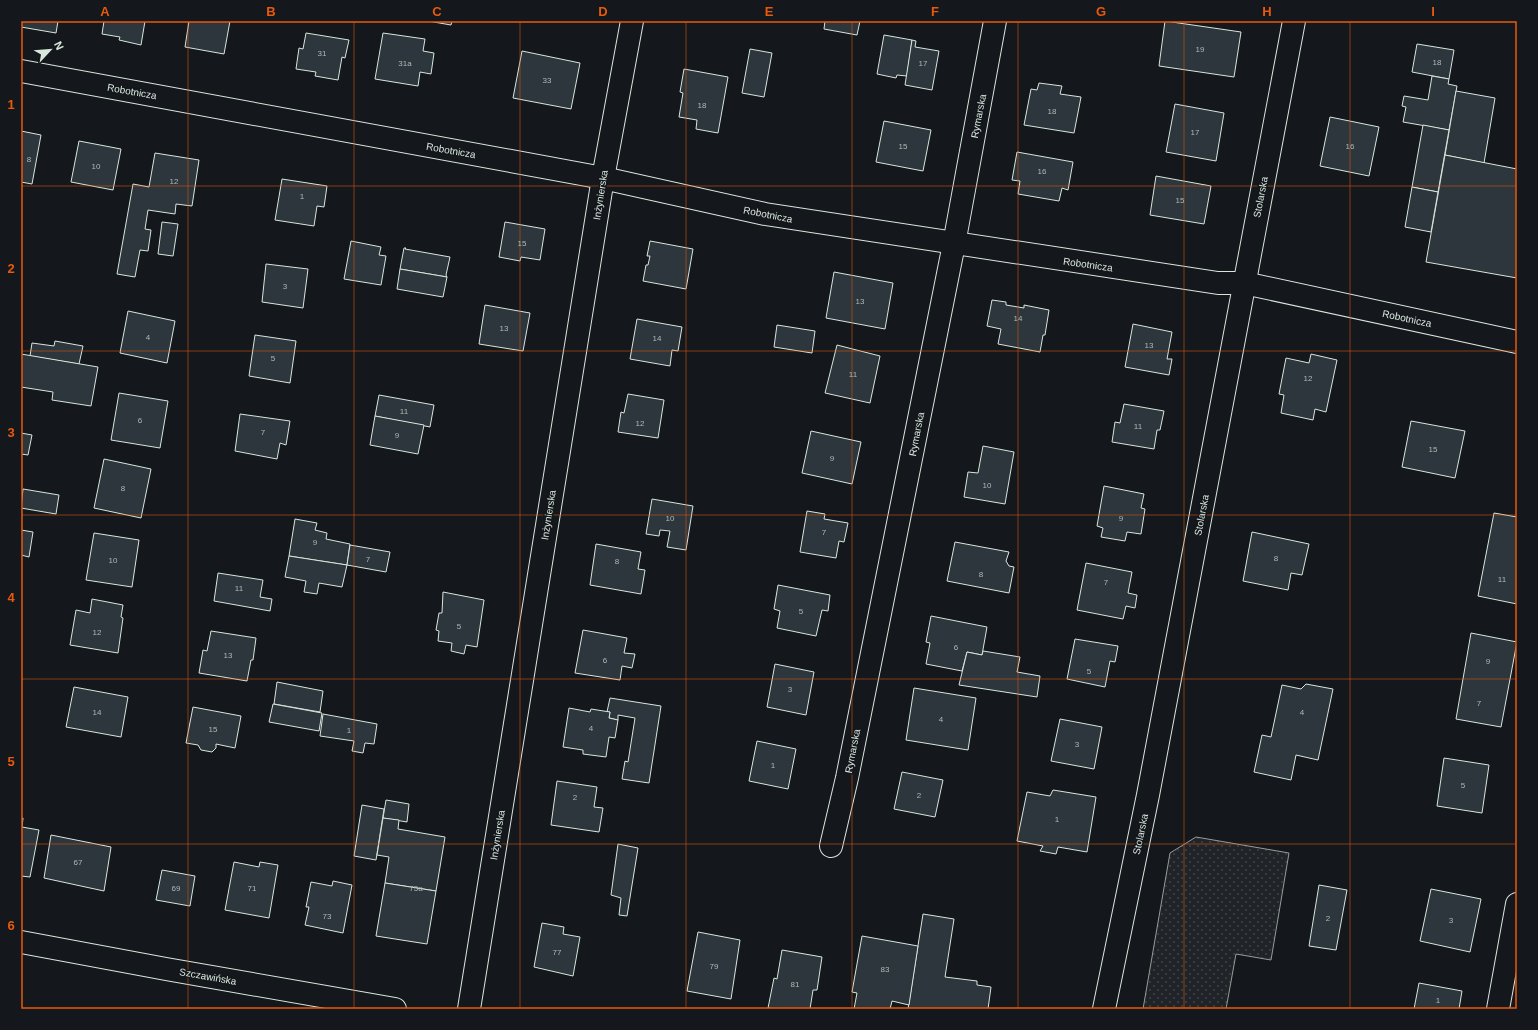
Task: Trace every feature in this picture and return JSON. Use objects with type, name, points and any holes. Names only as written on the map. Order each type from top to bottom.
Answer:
[{"type":"street","name":"Inżynierska","points":[[469,1009],[602,178],[632,21]]},
{"type":"street","name":"Rymarska","points":[[831,846],[849,770],[954,244],[995,21]]},
{"type":"street","name":"Stolarska","points":[[1104,1009],[1148,795],[1294,21]]},
{"type":"street","name":"Robotnicza","points":[[21,71],[602,178],[765,214],[1218,283],[1244,283],[1517,342]]},
{"type":"street","points":[[1498,1009],[1517,904]]},
{"type":"street","name":"Szczawińska","points":[[21,942],[394,1009]]},
{"type":"shaded area","points":[[1196,837],[1289,853],[1271,960],[1236,954],[1226,1009],[1143,1009],[1170,853]]},
{"type":"building","points":[[21,21],[58,21],[56,33],[21,27]]},
{"type":"building","points":[[104,21],[145,21],[141,45],[119,40],[120,37],[102,34]]},
{"type":"building","points":[[189,21],[230,21],[224,54],[185,47]]},
{"type":"building","points":[[428,21],[452,21],[451,25]]},
{"type":"building","points":[[825,21],[860,21],[857,35],[824,29]]},
{"type":"building","points":[[1165,21],[1241,32],[1234,77],[1159,66]]},
{"type":"building","points":[[306,33],[349,40],[345,58],[342,57],[338,80],[315,76],[316,72],[296,69],[299,48],[303,49]]},
{"type":"building","points":[[383,33],[425,39],[423,51],[434,53],[431,74],[420,72],[418,86],[375,79]]},
{"type":"building","points":[[884,35],[912,40],[907,76],[897,75],[896,78],[877,74]]},
{"type":"building","points":[[912,40],[916,41],[915,47],[939,51],[932,90],[905,85]]},
{"type":"building","points":[[1417,44],[1454,50],[1449,79],[1412,72]]},
{"type":"building","points":[[750,49],[772,53],[764,97],[742,93]]},
{"type":"building","points":[[522,51],[580,63],[571,109],[513,98]]},
{"type":"building","points":[[684,69],[728,77],[718,133],[696,129],[697,120],[679,117],[683,93],[680,92]]},
{"type":"building","points":[[1432,76],[1449,79],[1448,84],[1457,86],[1449,130],[1403,122],[1406,107],[1402,106],[1404,96],[1428,100]]},
{"type":"building","points":[[1039,83],[1062,86],[1060,94],[1081,97],[1074,133],[1024,125],[1031,89],[1037,90]]},
{"type":"building","points":[[1456,91],[1495,98],[1484,163],[1445,155]]},
{"type":"building","points":[[1175,104],[1224,113],[1216,161],[1166,152]]},
{"type":"building","points":[[1330,117],[1379,127],[1369,176],[1320,166]]},
{"type":"building","points":[[884,121],[931,130],[923,171],[876,162]]},
{"type":"building","points":[[1423,125],[1449,130],[1438,192],[1412,187]]},
{"type":"building","points":[[21,131],[41,135],[32,184],[21,182]]},
{"type":"building","points":[[79,141],[121,149],[113,190],[71,182]]},
{"type":"building","points":[[1017,152],[1073,162],[1068,190],[1062,188],[1059,201],[1018,194],[1020,181],[1012,180]]},
{"type":"building","points":[[155,153],[199,160],[192,206],[176,204],[175,214],[148,210],[145,229],[151,230],[148,251],[140,250],[135,277],[117,274],[133,184],[149,187]]},
{"type":"building","points":[[1445,155],[1517,169],[1517,278],[1426,262]]},
{"type":"building","points":[[1156,176],[1211,186],[1204,224],[1150,215]]},
{"type":"building","points":[[282,179],[327,186],[324,207],[317,206],[314,226],[275,220]]},
{"type":"building","points":[[1412,187],[1438,192],[1431,232],[1405,227]]},
{"type":"building","points":[[162,222],[178,224],[173,256],[158,254]]},
{"type":"building","points":[[505,222],[545,229],[540,260],[521,257],[520,261],[499,257]]},
{"type":"building","points":[[351,241],[381,247],[379,255],[386,256],[381,285],[344,279]]},
{"type":"building","points":[[650,241],[693,249],[686,289],[643,281],[646,265],[648,265],[650,256],[647,256]]},
{"type":"building","points":[[404,248],[450,257],[446,275],[447,277],[400,269]]},
{"type":"building","points":[[266,264],[308,269],[303,308],[262,302]]},
{"type":"building","points":[[400,269],[447,277],[443,297],[397,289]]},
{"type":"building","points":[[834,272],[893,283],[885,329],[826,318]]},
{"type":"building","points":[[992,300],[1006,302],[1006,305],[1024,308],[1024,305],[1049,310],[1045,335],[1043,335],[1040,352],[998,344],[1001,329],[987,326]]},
{"type":"building","points":[[485,305],[530,313],[523,351],[479,344]]},
{"type":"building","points":[[128,311],[175,321],[167,363],[120,353]]},
{"type":"building","points":[[637,319],[682,327],[678,351],[672,350],[670,366],[630,359]]},
{"type":"building","points":[[1133,324],[1172,332],[1167,359],[1172,359],[1169,375],[1125,367]]},
{"type":"building","points":[[777,325],[815,331],[812,353],[774,347]]},
{"type":"building","points":[[255,335],[296,341],[290,383],[249,376]]},
{"type":"building","points":[[55,341],[83,346],[79,364],[30,356],[32,343],[54,346]]},
{"type":"building","points":[[837,345],[880,356],[870,403],[825,393]]},
{"type":"building","points":[[21,354],[98,367],[91,406],[52,400],[53,392],[21,387]]},
{"type":"building","points":[[1311,354],[1337,360],[1326,412],[1315,409],[1313,420],[1281,413],[1284,395],[1279,394],[1286,358],[1309,363]]},
{"type":"building","points":[[119,393],[168,401],[160,448],[111,440]]},
{"type":"building","points":[[628,394],[664,400],[658,438],[618,432],[621,412],[624,413]]},
{"type":"building","points":[[379,395],[434,405],[430,427],[375,416]]},
{"type":"building","points":[[1124,404],[1164,411],[1160,430],[1157,430],[1154,449],[1112,442],[1115,422],[1120,423]]},
{"type":"building","points":[[240,414],[290,421],[286,445],[280,443],[277,459],[235,451]]},
{"type":"building","points":[[375,416],[424,425],[418,454],[370,445]]},
{"type":"building","points":[[1411,421],[1465,431],[1455,478],[1402,467]]},
{"type":"building","points":[[811,431],[861,442],[852,484],[802,473]]},
{"type":"building","points":[[21,433],[32,435],[28,455],[21,454]]},
{"type":"building","points":[[983,446],[1014,452],[1005,504],[964,497],[968,472],[978,473]]},
{"type":"building","points":[[104,459],[151,469],[141,518],[94,508]]},
{"type":"building","points":[[1104,486],[1144,494],[1141,508],[1145,509],[1141,534],[1127,532],[1125,541],[1101,537],[1103,528],[1097,526]]},
{"type":"building","points":[[23,489],[59,495],[56,514],[21,508]]},
{"type":"building","points":[[652,499],[693,506],[686,550],[667,547],[670,531],[660,530],[659,536],[646,534]]},
{"type":"building","points":[[807,511],[825,514],[824,519],[848,523],[844,542],[839,541],[836,558],[800,552]]},
{"type":"building","points":[[1494,513],[1517,517],[1517,604],[1478,596]]},
{"type":"building","points":[[295,519],[317,523],[315,530],[327,533],[326,539],[350,544],[347,565],[289,556]]},
{"type":"building","points":[[21,530],[33,532],[29,557],[21,555]]},
{"type":"building","points":[[1252,532],[1309,544],[1302,575],[1291,573],[1288,590],[1243,581]]},
{"type":"building","points":[[94,533],[139,540],[132,587],[86,580]]},
{"type":"building","points":[[955,542],[1009,552],[1006,561],[1009,566],[1014,567],[1009,593],[947,581]]},
{"type":"building","points":[[596,544],[641,552],[638,569],[645,570],[641,594],[590,585]]},
{"type":"building","points":[[350,545],[390,552],[386,572],[347,565]]},
{"type":"building","points":[[289,556],[347,565],[342,587],[319,583],[317,594],[304,592],[306,581],[285,577]]},
{"type":"building","points":[[1086,563],[1132,572],[1128,593],[1137,595],[1135,608],[1126,606],[1123,619],[1077,610]]},
{"type":"building","points":[[218,573],[263,580],[260,597],[272,599],[270,611],[214,601]]},
{"type":"building","points":[[778,585],[830,595],[828,611],[822,610],[816,636],[777,628],[780,611],[774,609]]},
{"type":"building","points":[[443,592],[484,600],[477,647],[466,645],[464,654],[451,651],[452,643],[438,641],[439,631],[436,630],[439,613],[442,613]]},
{"type":"building","points":[[92,599],[123,605],[121,617],[123,618],[118,653],[70,645],[76,610],[90,613]]},
{"type":"building","points":[[931,616],[987,627],[982,655],[967,652],[962,671],[926,664],[930,643],[926,642]]},
{"type":"building","points":[[583,630],[627,638],[624,653],[635,654],[632,668],[622,666],[620,680],[575,673]]},
{"type":"building","points":[[211,631],[256,638],[253,660],[251,660],[247,681],[199,673],[203,650],[207,651]]},
{"type":"building","points":[[1471,633],[1517,642],[1501,727],[1456,719]]},
{"type":"building","points":[[1075,639],[1118,646],[1115,662],[1110,661],[1105,687],[1067,679]]},
{"type":"building","points":[[983,651],[1020,657],[1017,672],[1040,676],[1037,697],[959,685],[967,652],[982,655]]},
{"type":"building","points":[[775,664],[814,672],[806,715],[767,707]]},
{"type":"building","points":[[277,682],[323,691],[320,712],[274,704]]},
{"type":"building","points":[[1306,684],[1333,689],[1318,760],[1296,755],[1291,780],[1254,772],[1262,735],[1271,737],[1282,685],[1301,689]]},
{"type":"building","points":[[74,687],[128,697],[121,737],[66,727]]},
{"type":"building","points":[[914,688],[976,698],[968,750],[906,740]]},
{"type":"building","points":[[610,698],[661,706],[649,783],[622,779],[625,761],[628,762],[635,718],[618,715],[618,720],[609,718],[610,712],[607,712]]},
{"type":"building","points":[[273,704],[322,713],[319,731],[269,722]]},
{"type":"building","points":[[193,707],[241,716],[235,748],[216,744],[216,748],[212,752],[201,750],[198,745],[186,743]]},
{"type":"building","points":[[569,708],[590,712],[591,709],[610,712],[609,718],[618,720],[615,738],[609,737],[606,757],[583,754],[583,750],[563,747]]},
{"type":"building","points":[[323,714],[377,724],[374,744],[365,743],[363,753],[352,751],[354,741],[320,736]]},
{"type":"building","points":[[1060,719],[1102,727],[1094,769],[1051,761]]},
{"type":"building","points":[[757,741],[796,749],[788,789],[749,781]]},
{"type":"building","points":[[1444,758],[1489,765],[1482,813],[1437,806]]},
{"type":"building","points":[[902,772],[943,780],[935,817],[894,809]]},
{"type":"building","points":[[557,781],[597,787],[594,807],[603,808],[599,832],[551,825]]},
{"type":"building","points":[[1053,790],[1096,797],[1087,852],[1058,847],[1056,854],[1040,851],[1043,846],[1017,841],[1027,792],[1050,796]]},
{"type":"building","points":[[386,800],[409,804],[407,822],[383,818]]},
{"type":"building","points":[[362,805],[384,809],[376,860],[354,856]]},
{"type":"building","points":[[21,818],[23,818],[22,827],[39,830],[30,877],[21,876]]},
{"type":"building","points":[[383,818],[399,820],[398,829],[445,837],[436,891],[385,883],[389,857],[377,855]]},
{"type":"building","points":[[51,835],[111,847],[104,891],[44,878]]},
{"type":"building","points":[[618,844],[638,848],[627,916],[619,915],[621,898],[611,895]]},
{"type":"building","points":[[234,862],[259,867],[260,862],[278,865],[269,918],[225,910]]},
{"type":"building","points":[[162,870],[195,876],[190,906],[156,900]]},
{"type":"building","points":[[333,881],[352,885],[343,933],[305,925],[309,907],[306,907],[311,882],[332,886]]},
{"type":"building","points":[[385,883],[436,891],[427,944],[376,936]]},
{"type":"building","points":[[1319,885],[1347,890],[1336,950],[1309,946]]},
{"type":"building","points":[[1431,889],[1481,899],[1470,952],[1420,941]]},
{"type":"building","points":[[923,914],[954,919],[945,977],[977,981],[977,985],[991,987],[988,1009],[908,1009]]},
{"type":"building","points":[[542,923],[564,927],[563,934],[580,937],[573,976],[534,967]]},
{"type":"building","points":[[698,932],[740,940],[731,999],[687,991]]},
{"type":"building","points":[[862,936],[918,946],[909,1005],[892,1001],[890,1009],[854,1009],[857,993],[852,992]]},
{"type":"building","points":[[782,950],[822,957],[817,990],[813,990],[810,1009],[768,1008],[774,978],[777,979]]},
{"type":"building","points":[[1419,983],[1462,991],[1459,1009],[1414,1009]]}]
